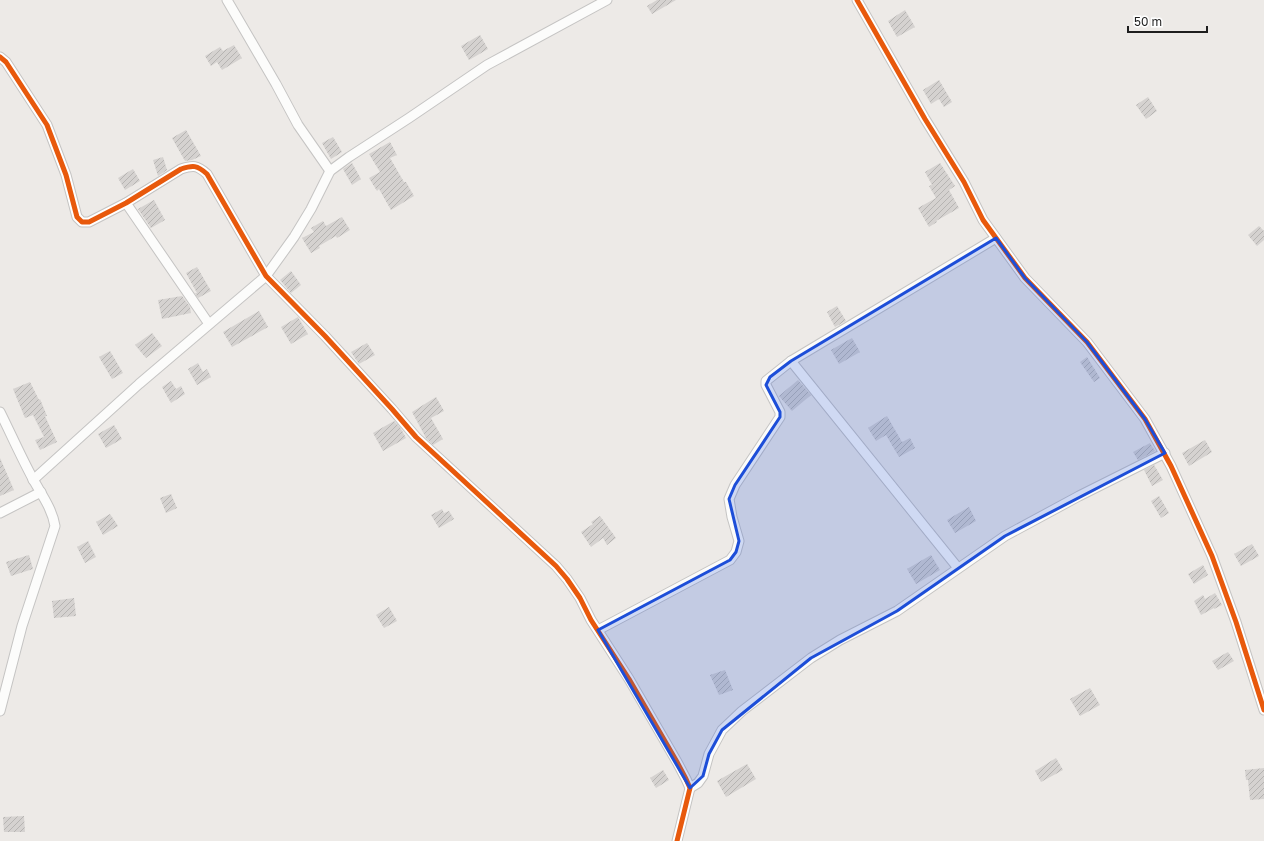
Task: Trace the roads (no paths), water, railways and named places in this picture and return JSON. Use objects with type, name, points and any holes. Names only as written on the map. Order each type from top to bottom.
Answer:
[{"type":"street","points":[[227,0],[298,125],[330,171]]},
{"type":"street","points":[[33,480],[139,384],[266,276],[294,237],[330,171],[488,65],[607,0]]},
{"type":"street","points":[[857,0],[924,119],[964,182],[984,220],[996,238],[1025,278],[1087,342],[1145,419],[1165,453],[1212,556],[1236,622],[1264,710]]},
{"type":"street","points":[[0,57],[6,62],[47,125],[66,175],[77,218],[82,222],[89,222],[126,203],[181,169],[191,166],[200,168],[207,174],[266,276],[325,336],[416,437],[556,566],[572,585],[629,679],[673,755],[690,788],[677,841]]},
{"type":"street","points":[[126,203],[209,324]]},
{"type":"street","points":[[598,630],[730,560],[736,552],[739,541],[732,517],[729,499],[735,486],[780,417],[780,412],[766,385],[766,381],[791,361],[996,238]]},
{"type":"street","points":[[791,361],[958,568]]},
{"type":"street","points":[[0,412],[33,480],[54,517],[55,526],[22,626],[0,710]]},
{"type":"street","points":[[690,788],[698,784],[703,776],[709,754],[722,730],[742,711],[812,658],[840,640],[897,611],[1005,536],[1079,496],[1165,453]]},
{"type":"street","points":[[0,513],[41,492]]}]
